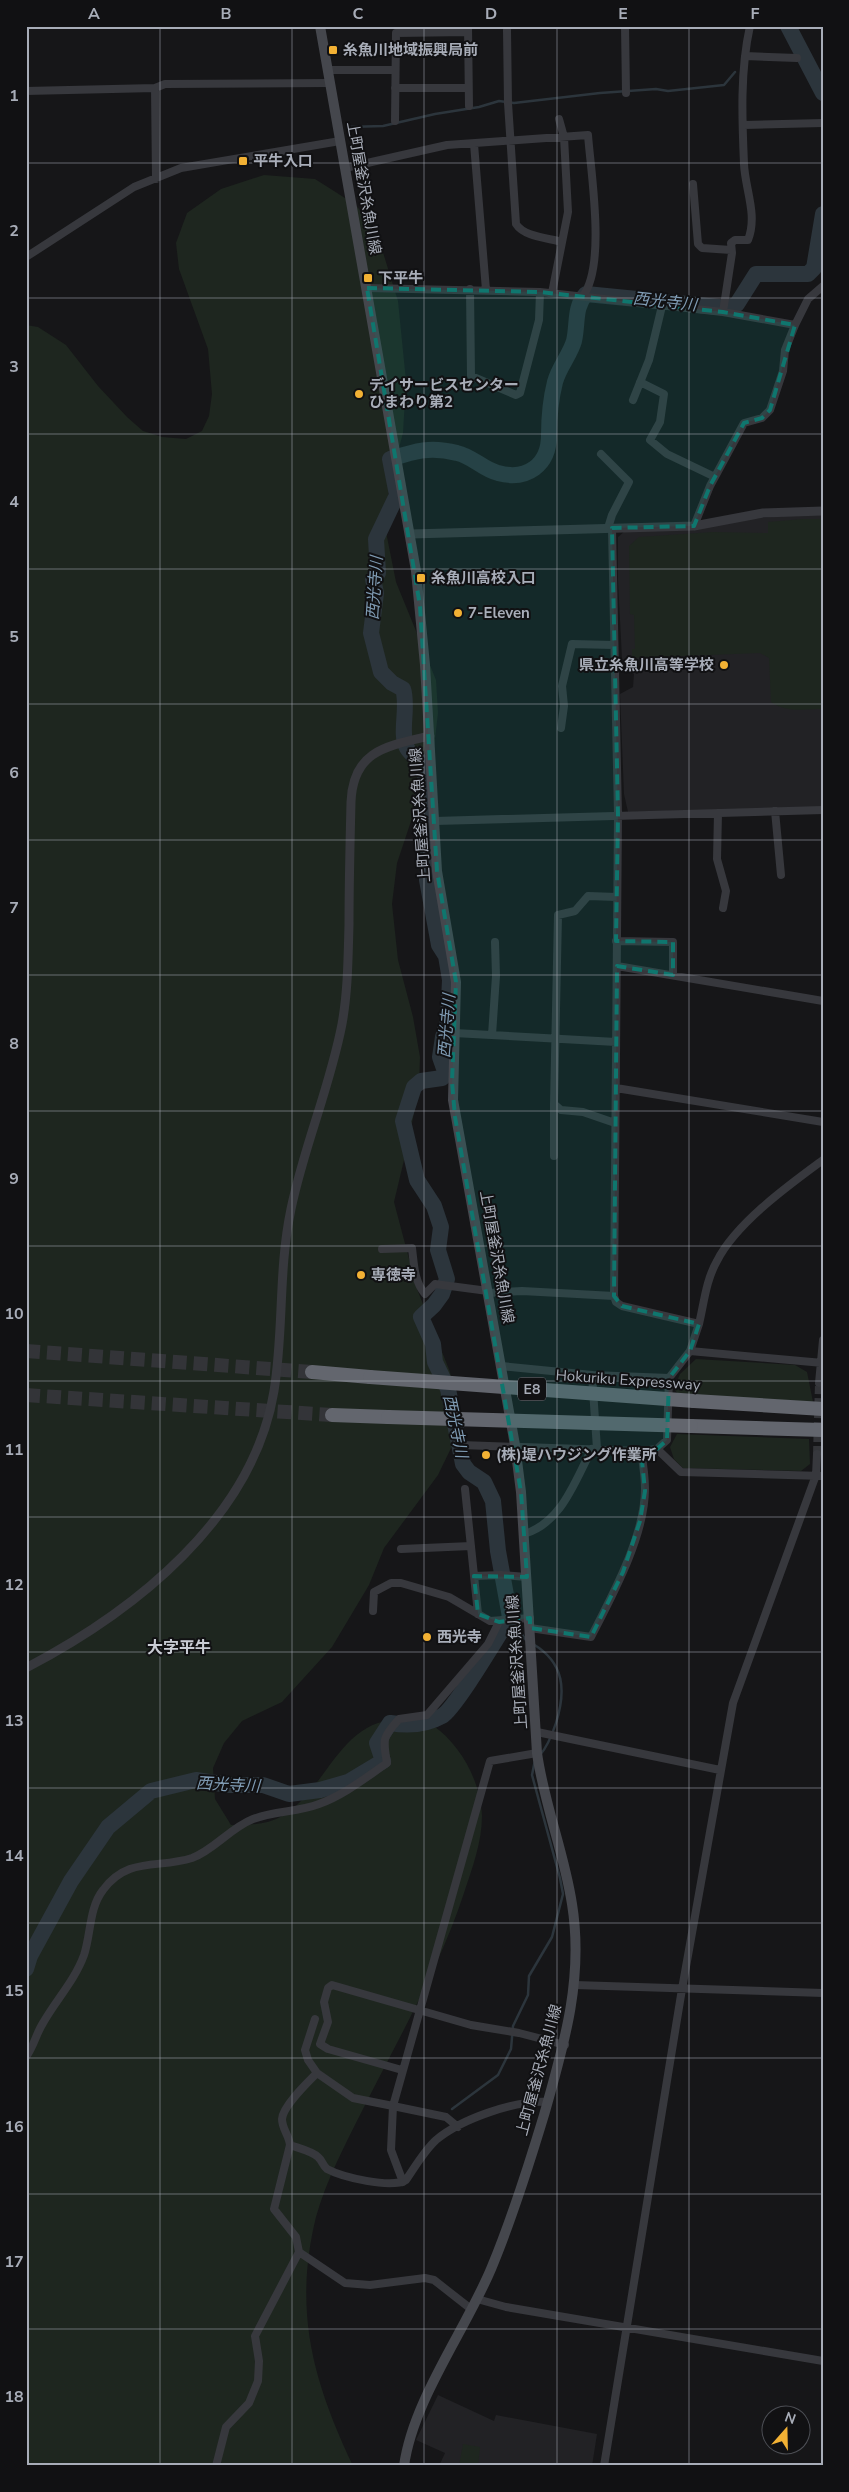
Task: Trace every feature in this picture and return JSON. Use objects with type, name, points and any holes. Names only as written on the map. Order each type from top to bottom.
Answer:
[{"type":"highway","name":"Hokuriku Expressway","points":[[312,1372],[694,1402],[823,1408]]},
{"type":"highway","name":"E8","points":[[332,1415],[823,1430]]},
{"type":"main road","name":"上町屋釜沢糸魚川線","points":[[320,26],[367,288],[375,346],[411,534],[421,614],[437,871],[456,982],[452,1082],[455,1117],[515,1445],[524,1534],[538,1753],[544,1793],[564,1862],[572,1904],[576,1950],[575,1985],[565,2045],[509,2226],[476,2299],[416,2418],[404,2466]]},
{"type":"street","points":[[625,26],[626,93]]},
{"type":"street","points":[[723,312],[731,242],[735,240],[748,240],[750,236],[752,209],[744,167],[744,125],[745,56],[750,26]]},
{"type":"street","points":[[395,121],[394,70],[396,33],[468,29],[469,106]]},
{"type":"street","points":[[507,30],[516,224],[519,229],[562,242]]},
{"type":"street","points":[[745,56],[797,58]]},
{"type":"street","points":[[327,70],[394,70]]},
{"type":"street","points":[[26,91],[155,88],[164,84],[329,83]]},
{"type":"street","points":[[155,88],[156,179]]},
{"type":"street","points":[[395,88],[468,88]]},
{"type":"street","points":[[552,293],[568,212],[564,137],[559,119]]},
{"type":"street","points":[[744,125],[823,123]]},
{"type":"street","points":[[345,168],[447,145],[588,136],[595,220],[593,275],[583,296]]},
{"type":"street","points":[[26,257],[134,188],[181,168],[340,141]]},
{"type":"street","points":[[474,144],[486,290]]},
{"type":"street","points":[[693,184],[698,244],[702,248],[731,250]]},
{"type":"street","points":[[694,526],[715,477],[744,423],[762,418],[770,410],[783,371],[785,350],[795,325],[808,299],[823,286]]},
{"type":"street","points":[[367,288],[470,289],[552,293],[723,312],[795,325]]},
{"type":"street","points":[[470,289],[470,376],[516,395],[520,394],[539,320],[540,292]]},
{"type":"street","points":[[633,400],[649,360],[662,306]]},
{"type":"street","points":[[640,382],[664,394],[660,422],[650,440],[667,454],[715,477]]},
{"type":"street","points":[[601,454],[629,482],[612,515],[610,528],[618,815],[614,1296],[616,1302],[622,1306],[699,1324]]},
{"type":"street","points":[[411,534],[694,526],[763,513],[823,511]]},
{"type":"street","points":[[561,728],[564,706],[562,686],[572,644],[614,645]]},
{"type":"street","points":[[26,1668],[84,1636],[112,1616],[158,1577],[211,1526],[235,1494],[253,1461],[268,1420],[274,1392],[278,1355],[283,1251],[291,1208],[335,1057],[342,1022],[347,978],[351,802],[354,782],[361,765],[378,751],[389,746],[430,736]]},
{"type":"street","points":[[435,821],[823,810]]},
{"type":"street","points":[[775,811],[780,875]]},
{"type":"street","points":[[718,813],[718,859],[726,891],[723,908]]},
{"type":"street","points":[[554,1156],[558,915],[575,911],[588,896],[617,897]]},
{"type":"street","points":[[492,1035],[496,976],[495,942]]},
{"type":"street","points":[[616,942],[673,942],[673,975]]},
{"type":"street","points":[[617,966],[823,1001]]},
{"type":"street","points":[[454,1033],[616,1042]]},
{"type":"street","points":[[616,1088],[823,1122]]},
{"type":"street","points":[[554,1104],[561,1110],[583,1112],[615,1124]]},
{"type":"street","points":[[461,1445],[515,1445],[642,1451],[657,1449],[667,1440],[669,1378],[690,1351],[699,1324],[710,1277],[723,1250],[764,1206],[823,1160]]},
{"type":"street","points":[[382,1249],[412,1248],[416,1274],[420,1288],[425,1294],[435,1284],[488,1292],[522,1291],[614,1296]]},
{"type":"street","points":[[819,1383],[823,1340]]},
{"type":"street","points":[[690,1351],[821,1363]]},
{"type":"street","points":[[501,1366],[592,1376],[669,1378]]},
{"type":"street","points":[[524,1534],[533,1531],[557,1514],[595,1449],[592,1376]]},
{"type":"street","points":[[657,1449],[681,1472],[820,1476]]},
{"type":"street","points":[[373,1611],[374,1592],[390,1583],[436,1592],[490,1621],[530,1623],[591,1636],[623,1572],[640,1521],[645,1491],[642,1451]]},
{"type":"street","points":[[604,2466],[682,1988],[733,1703],[820,1476],[817,1454]]},
{"type":"street","points":[[465,1489],[478,1614]]},
{"type":"street","points":[[401,1549],[471,1546]]},
{"type":"street","points":[[474,1576],[501,1575],[527,1578]]},
{"type":"street","points":[[26,2057],[42,2024],[76,1973],[84,1953],[90,1924],[101,1891],[110,1881],[126,1869],[141,1865],[190,1859],[199,1855],[231,1830],[251,1820],[318,1804],[369,1776],[387,1763],[383,1743],[385,1735],[399,1719],[427,1715],[488,1644],[499,1622]]},
{"type":"street","points":[[537,1732],[720,1770]]},
{"type":"street","points":[[403,2182],[391,2150],[393,2106],[490,1761],[538,1753]]},
{"type":"street","points":[[402,2070],[328,2049],[320,2044],[328,2022],[324,2002],[328,1988],[332,1985],[471,2025],[519,2033],[565,2045]]},
{"type":"street","points":[[575,1985],[823,1993]]},
{"type":"street","points":[[314,2019],[305,2050],[308,2060],[317,2073],[353,2098],[446,2117],[458,2127]]},
{"type":"street","points":[[216,2466],[226,2427],[249,2404],[258,2381],[259,2361],[255,2336],[299,2252],[296,2237],[274,2209],[290,2145],[290,2137],[283,2127],[284,2110],[317,2073]]},
{"type":"street","points":[[290,2145],[317,2155],[325,2168],[344,2176],[367,2181],[400,2184],[432,2144],[458,2127],[501,2108],[535,2101],[548,2102]]},
{"type":"street","points":[[299,2252],[345,2283],[370,2285],[425,2278],[434,2280],[471,2308]]},
{"type":"street","points":[[476,2299],[506,2308],[823,2361]]},
{"type":"highlighted area","points":[[367,288],[540,292],[723,312],[795,325],[770,410],[762,418],[744,423],[710,486],[694,526],[612,528],[618,815],[616,941],[673,942],[673,975],[617,966],[614,1296],[622,1306],[699,1324],[690,1351],[669,1378],[667,1440],[657,1449],[641,1451],[645,1491],[640,1521],[623,1572],[591,1637],[530,1628],[530,1618],[499,1622],[478,1614],[474,1576],[527,1577],[521,1492],[455,1117],[452,1082],[456,982],[437,871],[420,606]]},
{"type":"shaded area","points":[[264,175],[315,179],[356,205],[377,233],[398,301],[406,381],[403,433],[391,478],[384,522],[396,582],[436,680],[438,713],[431,773],[413,815],[397,863],[392,904],[398,960],[413,1017],[420,1057],[419,1086],[394,1202],[417,1289],[450,1372],[458,1409],[453,1444],[438,1475],[384,1548],[369,1585],[332,1647],[282,1702],[242,1721],[224,1743],[213,1768],[215,1799],[231,1825],[257,1824],[276,1819],[298,1804],[348,1743],[362,1731],[379,1723],[415,1719],[426,1722],[441,1732],[462,1756],[471,1772],[477,1789],[481,1807],[482,1826],[473,1865],[443,1949],[330,2177],[316,2217],[309,2251],[306,2284],[307,2315],[311,2345],[327,2404],[353,2466],[26,2466],[26,325],[38,327],[66,345],[98,386],[143,431],[162,437],[186,439],[202,431],[209,416],[212,394],[208,349],[179,269],[176,243],[187,213],[221,189]]},
{"type":"shaded area","name":"県立糸魚川高等学校","points":[[823,515],[823,807],[628,812],[624,794],[620,694],[633,687],[634,674],[627,671],[622,659],[618,537],[625,531],[783,516]]},
{"type":"shaded area","points":[[823,519],[823,709],[790,709],[771,702],[769,658],[760,653],[632,658],[632,649],[635,649],[634,615],[630,614],[629,546],[639,537],[713,532],[768,533],[768,522]]},
{"type":"shaded area","points":[[696,1359],[795,1365],[807,1372],[813,1402],[678,1394],[674,1389],[680,1374]]},
{"type":"shaded area","points":[[677,1434],[809,1439],[810,1464],[801,1471],[683,1468],[674,1459],[670,1447]]},
{"type":"shaded area","points":[[438,2395],[494,2421],[496,2415],[597,2434],[592,2466],[439,2466],[445,2453],[416,2440]]},
{"type":"shaded area","points":[[463,2444],[480,2447],[478,2466],[459,2466]]},
{"type":"waterway","name":"西光寺川","points":[[788,26],[823,93]]},
{"type":"waterway","points":[[348,127],[383,126],[435,114],[479,107],[499,101],[514,103],[600,93],[656,89],[668,91],[724,85],[735,72]]},
{"type":"waterway","name":"西光寺川","points":[[26,1969],[30,1956],[71,1881],[108,1827],[151,1791],[196,1780],[229,1785],[263,1785],[289,1794],[320,1790],[348,1782],[383,1761],[377,1743],[390,1723],[423,1723],[442,1716],[448,1710],[457,1700],[510,1617],[498,1551],[493,1501],[484,1482],[469,1472],[463,1464],[448,1389],[435,1362],[433,1344],[421,1317],[434,1305],[442,1294],[447,1279],[438,1250],[441,1227],[434,1206],[417,1180],[403,1121],[414,1087],[421,1081],[442,1078],[446,1074],[440,1057],[448,1020],[450,980],[446,956],[439,945],[427,880],[429,837],[423,796],[426,789],[424,764],[412,755],[407,748],[404,735],[405,696],[403,689],[392,683],[381,672],[371,633],[376,593],[373,579],[378,573],[376,539],[397,495],[390,459],[415,452],[439,450],[462,455],[498,473],[518,475],[527,472],[541,462],[548,446],[550,408],[555,382],[574,341],[578,310],[586,294],[729,308],[737,304],[756,274],[808,274],[814,268],[823,214]]},
{"type":"waterway","points":[[512,1621],[526,1640]]},
{"type":"waterway","points":[[533,1644],[552,1660],[557,1669],[562,1689],[556,1723],[548,1744],[540,1755]]},
{"type":"waterway","points":[[452,2109],[498,2075],[511,2049],[513,2026],[528,1995],[529,1976],[552,1937],[563,1894],[532,1775],[535,1760]]},
{"type":"tunnel","points":[[26,1351],[312,1372]]},
{"type":"tunnel","points":[[817,1454],[819,1383]]},
{"type":"tunnel","points":[[26,1395],[332,1415]]},
{"type":"place","name":"糸魚川地域振興局前","points":[[333,50]]},
{"type":"place","name":"平牛入口","points":[[243,161]]},
{"type":"place","name":"下平牛","points":[[368,278]]},
{"type":"place","name":"デイサービスセンター ひまわり第2","points":[[359,394]]},
{"type":"place","name":"糸魚川高校入口","points":[[421,578]]},
{"type":"place","name":"7-Eleven","points":[[458,613]]},
{"type":"place","name":"県立糸魚川高等学校","points":[[724,665]]},
{"type":"place","name":"専徳寺","points":[[361,1275]]},
{"type":"place","name":"(株)堤ハウジング作業所","points":[[486,1455]]},
{"type":"place","name":"西光寺","points":[[427,1637]]},
{"type":"district","name":"大字平牛","points":[[179,1647]]}]
